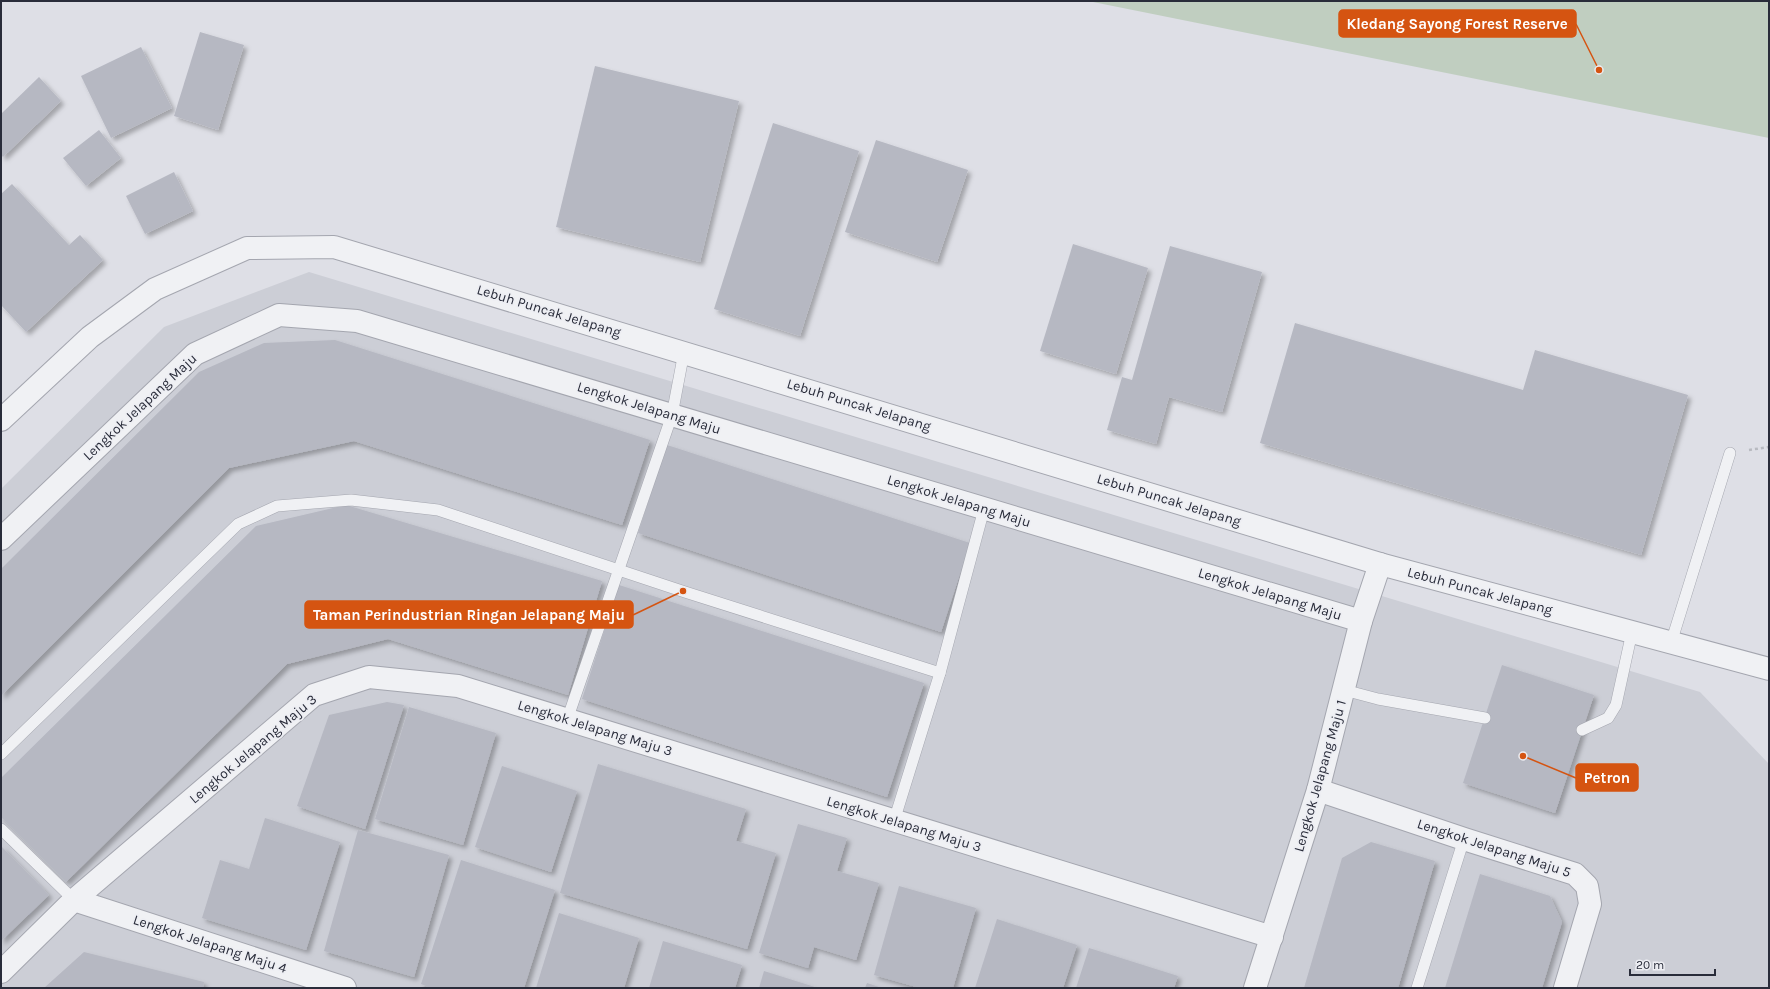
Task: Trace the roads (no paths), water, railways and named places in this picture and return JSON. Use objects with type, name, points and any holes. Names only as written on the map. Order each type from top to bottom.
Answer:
[{"type":"street","name":"Lebuh Puncak Jelapang","points":[[1,420],[90,337],[155,289],[247,248],[334,247],[1380,564],[1632,632],[1766,672]]},
{"type":"street","name":"Lengkok Jelapang Maju","points":[[1,539],[195,354],[279,315],[356,321],[1361,621]]},
{"type":"street","name":"Lengkok Jelapang Maju 1","points":[[1256,988],[1318,790],[1361,621],[1380,564]]},
{"type":"street","name":"Lengkok Jelapang Maju 3","points":[[1,972],[74,900],[314,695],[369,677],[458,686],[1272,937]]},
{"type":"street","name":"Lengkok Jelapang Maju 5","points":[[1318,790],[1464,839],[1575,874],[1587,886],[1590,904],[1565,988]]},
{"type":"street","name":"Lengkok Jelapang Maju 4","points":[[74,900],[346,988]]},
{"type":"lane","points":[[567,720],[672,415],[684,352]]},
{"type":"lane","points":[[1671,644],[1730,453]]},
{"type":"lane","points":[[1,754],[238,524],[277,506],[350,500],[438,510],[618,570],[940,673]]},
{"type":"lane","points":[[894,821],[940,673],[984,509]]},
{"type":"lane","points":[[1582,730],[1608,718],[1616,705],[1632,632]]},
{"type":"lane","points":[[1344,690],[1378,699],[1485,718]]},
{"type":"lane","points":[[1,829],[74,900]]},
{"type":"lane","points":[[1417,988],[1464,839]]},
{"type":"place","name":"Kledang Sayong Forest Reserve","points":[[1599,70]]},
{"type":"place","name":"Taman Perindustrian Ringan Jelapang Maju","points":[[683,591]]},
{"type":"place","name":"Petron","points":[[1523,756]]}]
